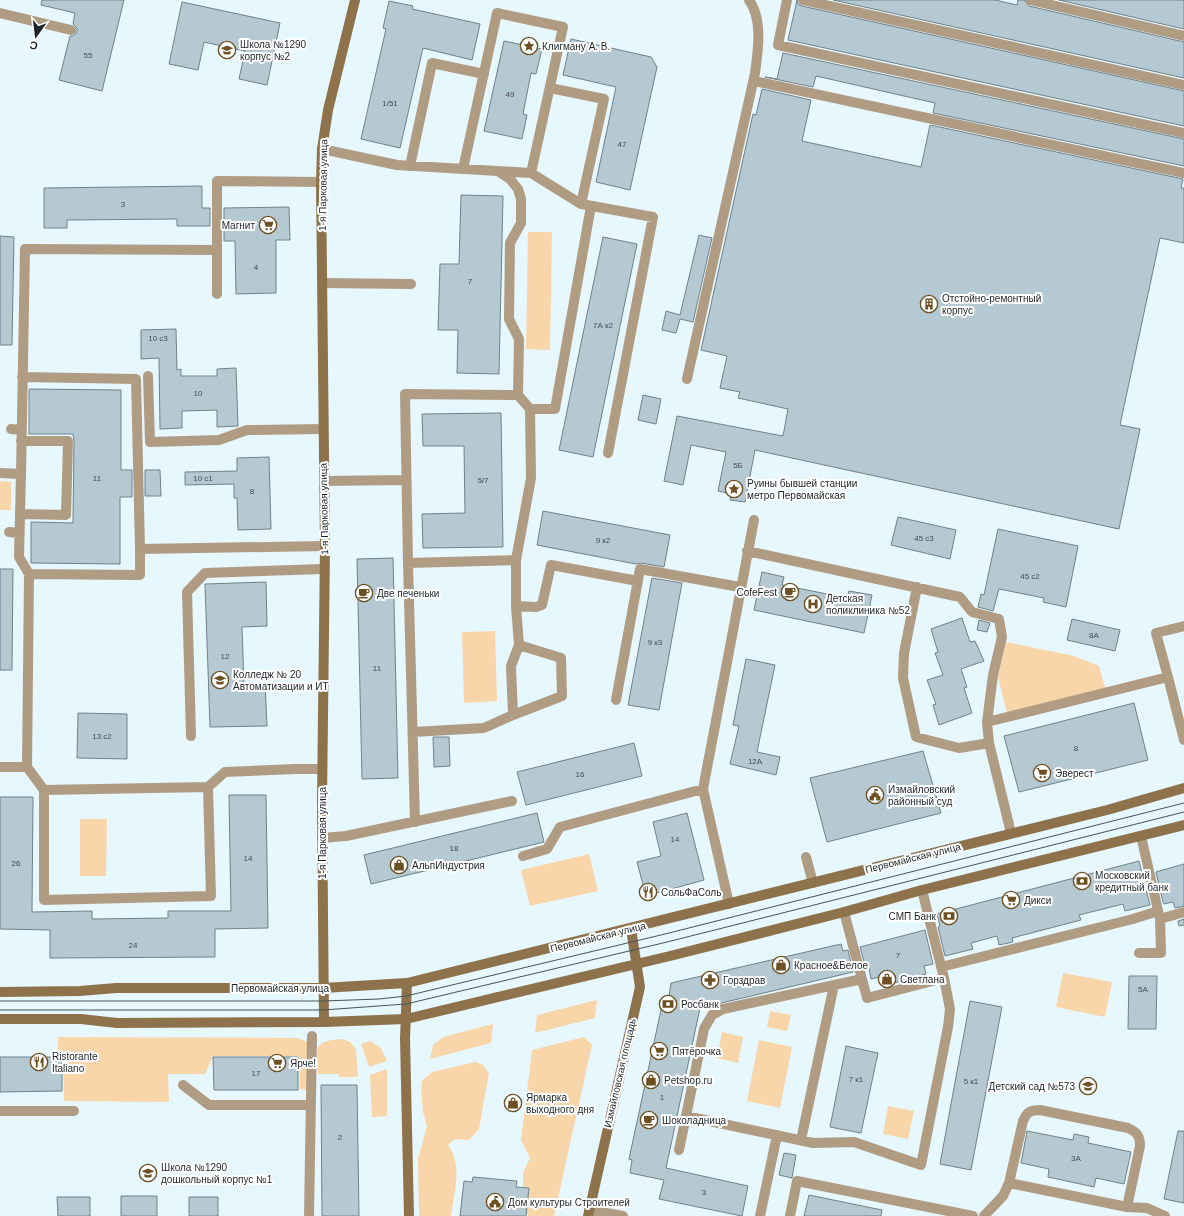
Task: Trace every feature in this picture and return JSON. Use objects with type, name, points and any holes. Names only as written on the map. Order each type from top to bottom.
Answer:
[{"type":"main road","name":"1-я Парковая улица","points":[[324,1022],[322,769],[325,546],[321,182],[322,149],[332,86],[355,0]]},
{"type":"main road","name":"Первомайская улица","points":[[0,992],[80,991],[116,988],[323,988],[407,983],[631,929],[1107,810],[1184,788]]},
{"type":"main road","points":[[0,1019],[81,1019],[116,1023],[324,1022],[406,1019],[637,964],[844,912],[922,890],[1184,825]]},
{"type":"main road","name":"Измайловская площадь","points":[[589,1213],[640,987],[631,929]]},
{"type":"main road","points":[[407,983],[406,1019],[409,1216]]},
{"type":"street","points":[[687,379],[754,81],[758,41],[755,8],[749,0]]},
{"type":"street","points":[[787,0],[778,45],[1184,133]]},
{"type":"street","points":[[803,0],[1184,85]]},
{"type":"street","points":[[1030,0],[1184,36]]},
{"type":"street","points":[[0,13],[71,30]]},
{"type":"street","points":[[463,169],[497,13],[563,27],[531,173]]},
{"type":"street","points":[[410,166],[432,63],[484,74]]},
{"type":"street","points":[[754,81],[1184,173]]},
{"type":"street","points":[[530,409],[555,410],[586,205],[604,100],[550,88]]},
{"type":"street","points":[[322,149],[397,165],[531,173],[586,205],[653,217],[608,453]]},
{"type":"street","points":[[498,171],[510,179],[518,189],[521,199],[520,223],[510,243],[509,319],[519,339],[518,395],[530,409],[531,478],[516,560],[516,606],[519,645],[511,666],[513,715]]},
{"type":"street","points":[[217,294],[217,181],[321,182]]},
{"type":"street","points":[[208,788],[211,896],[44,900],[44,790],[27,767],[29,574],[19,557],[14,533],[20,514],[21,441],[16,429],[22,377],[25,249],[217,250]]},
{"type":"street","points":[[322,283],[410,284]]},
{"type":"street","points":[[148,376],[150,442],[219,440],[247,430],[323,429]]},
{"type":"street","points":[[22,377],[136,379],[140,575],[29,574]]},
{"type":"street","points":[[415,822],[404,394],[518,395]]},
{"type":"street","points":[[20,514],[66,515],[68,441],[21,441]]},
{"type":"street","points":[[0,473],[21,474]]},
{"type":"street","points":[[324,481],[406,480]]},
{"type":"street","points":[[729,904],[703,789],[740,587],[754,520]]},
{"type":"street","points":[[140,549],[325,546]]},
{"type":"street","points":[[748,551],[960,597],[972,612],[999,619],[1002,637],[993,675],[987,722],[989,743],[1011,833]]},
{"type":"street","points":[[408,563],[516,560]]},
{"type":"street","points":[[516,606],[536,607],[542,605],[551,565],[638,581]]},
{"type":"street","points":[[191,736],[187,592],[205,573],[324,569]]},
{"type":"street","points":[[616,700],[640,569],[740,587]]},
{"type":"street","points":[[916,737],[903,678],[904,653],[917,587]]},
{"type":"street","points":[[1184,626],[1156,633],[1184,740]]},
{"type":"street","points":[[413,732],[484,728],[562,696],[561,658],[519,645]]},
{"type":"street","points":[[987,722],[1168,676]]},
{"type":"street","points":[[905,730],[916,737],[959,748],[989,743]]},
{"type":"street","points":[[0,767],[27,767]]},
{"type":"street","points":[[44,790],[208,788],[225,772],[322,769]]},
{"type":"street","points":[[523,856],[547,849],[560,827],[703,789]]},
{"type":"street","points":[[322,838],[346,836],[512,801]]},
{"type":"street","points":[[1139,953],[1160,953],[1159,915],[1141,836]]},
{"type":"street","points":[[806,857],[813,883]]},
{"type":"street","points":[[686,1116],[813,1143],[854,1142],[921,1165],[948,1027],[950,1009],[944,978],[922,890]]},
{"type":"street","points":[[844,912],[867,998],[944,978]]},
{"type":"street","points":[[941,966],[1133,919],[1184,912]]},
{"type":"street","points":[[679,1150],[704,1029],[712,1015],[723,1009],[862,979]]},
{"type":"street","points":[[801,1140],[834,985]]},
{"type":"street","points":[[309,1216],[312,1036]]},
{"type":"street","points":[[183,1085],[209,1105],[311,1104]]},
{"type":"street","points":[[984,1216],[1003,1196],[1010,1183],[1022,1121],[1026,1114],[1032,1110],[1040,1110],[1070,1116],[1136,1131],[1140,1137],[1140,1146],[1128,1207]]},
{"type":"street","points":[[0,1111],[74,1111]]},
{"type":"street","points":[[760,1216],[777,1135]]},
{"type":"street","points":[[790,1216],[797,1180],[972,1216]]},
{"type":"street","points":[[1010,1183],[1128,1207],[1147,1208],[1165,1216]]},
{"type":"street","points":[[589,1213],[623,1216]]},
{"type":"shaded area","points":[[528,232],[552,232],[550,350],[526,349]]},
{"type":"shaded area","points":[[0,481],[11,482],[11,510],[0,510]]},
{"type":"shaded area","points":[[495,631],[497,701],[464,703],[462,632]]},
{"type":"shaded area","points":[[1006,642],[1074,656],[1099,666],[1105,688],[1007,713],[998,677]]},
{"type":"shaded area","points":[[80,819],[107,819],[106,876],[80,876]]},
{"type":"shaded area","points":[[589,854],[598,891],[530,906],[521,870]]},
{"type":"shaded area","points":[[1063,973],[1112,982],[1105,1017],[1056,1007]]},
{"type":"shaded area","points":[[597,1000],[595,1018],[535,1033],[537,1015]]},
{"type":"shaded area","points":[[770,1011],[791,1015],[787,1031],[767,1027]]},
{"type":"shaded area","points":[[493,1024],[491,1043],[430,1059],[433,1045],[443,1037]]},
{"type":"shaded area","points":[[722,1032],[743,1037],[738,1063],[717,1058]]},
{"type":"shaded area","points":[[58,1037],[298,1038],[308,1042],[309,1090],[300,1089],[299,1056],[213,1056],[205,1074],[168,1074],[169,1102],[64,1101],[63,1055],[58,1055]]},
{"type":"shaded area","points":[[584,1037],[592,1045],[554,1216],[528,1216],[524,1207],[523,1173],[530,1158],[521,1140],[532,1050]]},
{"type":"shaded area","points":[[343,1039],[350,1042],[356,1049],[358,1077],[339,1077],[338,1074],[318,1074],[318,1047],[326,1041]]},
{"type":"shaded area","points":[[759,1040],[792,1047],[780,1108],[747,1101]]},
{"type":"shaded area","points":[[370,1041],[381,1048],[387,1061],[369,1067],[361,1044]]},
{"type":"shaded area","points":[[475,1062],[482,1064],[489,1073],[479,1129],[469,1140],[455,1139],[448,1145],[453,1153],[456,1170],[451,1216],[419,1216],[418,1159],[427,1126],[423,1112],[421,1090],[422,1081],[432,1072]]},
{"type":"shaded area","points":[[387,1069],[387,1116],[372,1117],[370,1075]]},
{"type":"shaded area","points":[[888,1106],[914,1111],[908,1139],[883,1134]]},
{"type":"building","points":[[42,0],[124,0],[102,91],[59,80],[70,36],[73,36],[77,32],[77,28],[73,24],[75,13],[41,5]]},
{"type":"building","points":[[797,0],[798,4],[802,6],[1184,91],[1184,126],[788,40]]},
{"type":"building","points":[[833,0],[995,0],[1017,5],[1018,0],[1024,0],[1029,6],[1184,42],[1184,78]]},
{"type":"building","points":[[1059,0],[1184,0],[1184,29]]},
{"type":"building","points":[[389,1],[413,6],[412,9],[480,24],[472,60],[423,48],[400,148],[361,139],[386,29],[383,28]]},
{"type":"building","points":[[182,2],[280,23],[267,85],[239,79],[245,51],[204,42],[198,70],[169,64]]},
{"type":"building","points":[[571,39],[651,57],[657,67],[630,190],[596,182],[616,87],[563,75]]},
{"type":"building","points":[[504,41],[542,49],[536,74],[531,73],[523,114],[527,115],[522,139],[484,131]]},
{"type":"building","points":[[783,53],[1184,139],[1184,166],[933,113],[935,103],[816,76],[813,87],[765,77],[777,79]]},
{"type":"building","name":"Отстойно-ремонтный корпус","points":[[762,89],[811,100],[802,141],[921,167],[930,125],[1183,179],[1181,188],[1184,188],[1184,243],[1160,238],[1120,425],[1140,429],[1119,529],[755,450],[745,502],[730,500],[732,494],[718,491],[726,452],[691,445],[683,485],[664,481],[677,416],[783,436],[788,409],[738,398],[740,392],[720,388],[727,356],[701,350],[753,114],[756,115]]},
{"type":"building","points":[[202,186],[202,208],[210,208],[210,226],[177,226],[177,219],[67,220],[67,228],[44,228],[44,188]]},
{"type":"building","points":[[461,195],[503,196],[499,374],[457,373],[458,330],[438,330],[440,264],[459,264]]},
{"type":"building","points":[[289,207],[290,240],[276,240],[276,293],[236,294],[235,241],[224,241],[224,208]]},
{"type":"building","points":[[699,235],[712,238],[693,322],[680,319],[676,333],[662,330],[666,311],[680,315]]},
{"type":"building","points":[[0,236],[14,237],[12,345],[0,345]]},
{"type":"building","points":[[603,237],[637,244],[593,457],[559,450]]},
{"type":"building","points":[[176,329],[177,370],[181,369],[181,376],[217,376],[217,369],[236,368],[238,426],[217,427],[217,410],[182,411],[182,428],[160,429],[159,358],[141,359],[141,330]]},
{"type":"building","points":[[29,389],[121,390],[121,470],[132,470],[132,497],[120,497],[120,564],[31,563],[31,522],[73,523],[74,441],[73,434],[29,434]]},
{"type":"building","points":[[643,395],[661,399],[656,424],[638,420]]},
{"type":"building","points":[[501,413],[503,547],[423,548],[422,514],[465,513],[464,446],[423,446],[422,414]]},
{"type":"building","points":[[269,457],[271,529],[238,530],[237,498],[234,498],[234,484],[185,485],[185,472],[237,471],[237,458]]},
{"type":"building","points":[[145,470],[160,470],[161,496],[145,496]]},
{"type":"building","points":[[543,511],[670,535],[664,567],[641,563],[636,564],[537,545]]},
{"type":"building","points":[[898,517],[956,530],[950,559],[891,545]]},
{"type":"building","points":[[998,529],[1078,546],[1066,607],[1043,602],[1044,598],[999,589],[993,611],[978,607],[981,594],[984,595]]},
{"type":"building","points":[[393,558],[398,778],[362,779],[357,559]]},
{"type":"building","points":[[0,569],[13,569],[12,670],[0,670]]},
{"type":"building","name":"Детская поликлиника №52","points":[[762,572],[784,577],[782,585],[847,598],[849,591],[872,595],[864,633],[754,610]]},
{"type":"building","points":[[652,578],[682,583],[659,710],[628,705]]},
{"type":"building","points":[[266,582],[267,626],[242,627],[244,685],[265,684],[267,726],[210,727],[205,584]]},
{"type":"building","points":[[962,618],[970,642],[975,641],[984,661],[961,669],[967,687],[964,688],[972,713],[939,725],[933,705],[936,704],[927,680],[943,675],[935,653],[938,652],[931,629]]},
{"type":"building","points":[[1072,619],[1120,630],[1115,651],[1067,640]]},
{"type":"building","points":[[979,620],[990,623],[987,632],[977,630]]},
{"type":"building","points":[[746,659],[775,665],[757,752],[780,757],[776,775],[730,764],[739,726],[733,725]]},
{"type":"building","points":[[1134,703],[1148,760],[1019,792],[1004,736]]},
{"type":"building","points":[[78,713],[127,714],[127,759],[77,758]]},
{"type":"building","points":[[433,737],[449,737],[450,766],[434,767]]},
{"type":"building","points":[[634,743],[642,776],[526,805],[517,772]]},
{"type":"building","name":"Измайловский районный суд","points":[[923,751],[941,813],[827,842],[810,778]]},
{"type":"building","points":[[229,795],[266,795],[268,928],[215,929],[215,957],[50,958],[50,930],[0,929],[0,797],[33,797],[32,912],[92,911],[92,919],[168,918],[168,911],[231,911]]},
{"type":"building","points":[[537,813],[544,842],[371,884],[364,855]]},
{"type":"building","points":[[687,813],[704,880],[646,896],[637,862],[661,856],[653,822]]},
{"type":"building","points":[[1139,861],[1150,905],[1125,911],[1123,904],[1079,915],[1081,920],[1012,938],[1013,942],[999,945],[997,936],[971,943],[973,949],[945,956],[938,927],[940,926],[937,914]]},
{"type":"building","points":[[1184,864],[1184,906],[1175,908],[1173,902],[1164,904],[1156,872]]},
{"type":"building","points":[[1184,919],[1184,925],[1179,926],[1178,921]]},
{"type":"building","points":[[925,930],[933,964],[924,966],[926,974],[883,986],[880,977],[871,979],[869,968],[866,969],[860,947]]},
{"type":"building","points":[[841,944],[843,951],[848,950],[853,972],[700,1008],[666,1168],[748,1186],[742,1216],[659,1199],[664,1180],[630,1173],[632,1160],[629,1159],[664,996],[669,997],[671,983]]},
{"type":"building","points":[[1129,976],[1157,976],[1156,1029],[1128,1029]]},
{"type":"building","points":[[970,1001],[1002,1007],[971,1170],[940,1164]]},
{"type":"building","points":[[846,1046],[878,1053],[861,1133],[830,1127]]},
{"type":"building","points":[[0,1057],[62,1057],[62,1091],[0,1092]]},
{"type":"building","points":[[213,1057],[298,1057],[298,1090],[214,1090]]},
{"type":"building","points":[[321,1085],[357,1085],[359,1216],[322,1216]]},
{"type":"building","points":[[1027,1131],[1073,1140],[1074,1134],[1089,1137],[1088,1143],[1131,1152],[1124,1184],[1096,1178],[1094,1187],[1048,1177],[1049,1169],[1021,1163]]},
{"type":"building","points":[[1178,1131],[1184,1131],[1184,1203],[1164,1199]]},
{"type":"building","points":[[784,1153],[796,1155],[792,1178],[779,1175]]},
{"type":"building","name":"Дом культуры Строителей","points":[[473,1177],[517,1181],[516,1187],[529,1188],[526,1216],[460,1216],[464,1181],[472,1182]]},
{"type":"building","points":[[809,1195],[882,1210],[881,1216],[804,1216]]},
{"type":"building","points":[[121,1196],[157,1196],[157,1216],[121,1216]]},
{"type":"building","points":[[57,1197],[90,1197],[90,1216],[58,1216]]},
{"type":"building","points":[[189,1197],[218,1197],[218,1216],[189,1216]]},
{"type":"tram line","points":[[0,1001],[323,1001],[379,999],[406,996],[665,934],[1184,803]]},
{"type":"tram line","points":[[0,1010],[323,1010],[406,1004],[667,942],[1184,812]]},
{"type":"place","name":"Клигману А. В.","points":[[529,46]]},
{"type":"place","name":"Школа №1290 корпус №2","points":[[227,50]]},
{"type":"place","name":"Магнит","points":[[268,225]]},
{"type":"place","name":"Отстойно-ремонтный корпус","points":[[929,304]]},
{"type":"place","name":"Руины бывшей станции метро Первомайская","points":[[734,489]]},
{"type":"place","name":"CofeFest","points":[[790,592]]},
{"type":"place","name":"Две печеньки","points":[[364,593]]},
{"type":"place","name":"Детская поликлиника №52","points":[[813,604]]},
{"type":"place","name":"Колледж № 20 Автоматизации и ИТ","points":[[220,680]]},
{"type":"place","name":"Эверест","points":[[1042,773]]},
{"type":"place","name":"Измайловский районный суд","points":[[875,795]]},
{"type":"place","name":"АльпИндустрия","points":[[399,865]]},
{"type":"place","name":"Московский кредитный банк","points":[[1082,881]]},
{"type":"place","name":"СольФаСоль","points":[[648,892]]},
{"type":"place","name":"Дикси","points":[[1011,900]]},
{"type":"place","name":"СМП Банк","points":[[949,916]]},
{"type":"place","name":"Красное&Белое","points":[[781,965]]},
{"type":"place","name":"Светлана","points":[[887,979]]},
{"type":"place","name":"Горздрав","points":[[710,980]]},
{"type":"place","name":"Росбанк","points":[[668,1004]]},
{"type":"place","name":"Пятёрочка","points":[[659,1051]]},
{"type":"place","name":"Ristorante Italiano","points":[[39,1062]]},
{"type":"place","name":"Ярче!","points":[[277,1063]]},
{"type":"place","name":"Petshop.ru","points":[[651,1080]]},
{"type":"place","name":"Детский сад №573","points":[[1088,1086]]},
{"type":"place","name":"Ярмарка выходного дня","points":[[513,1103]]},
{"type":"place","name":"Шоколадница","points":[[649,1120]]},
{"type":"place","name":"Школа №1290 дошкольный корпус №1","points":[[148,1173]]},
{"type":"place","name":"Дом культуры Строителей","points":[[495,1202]]}]
